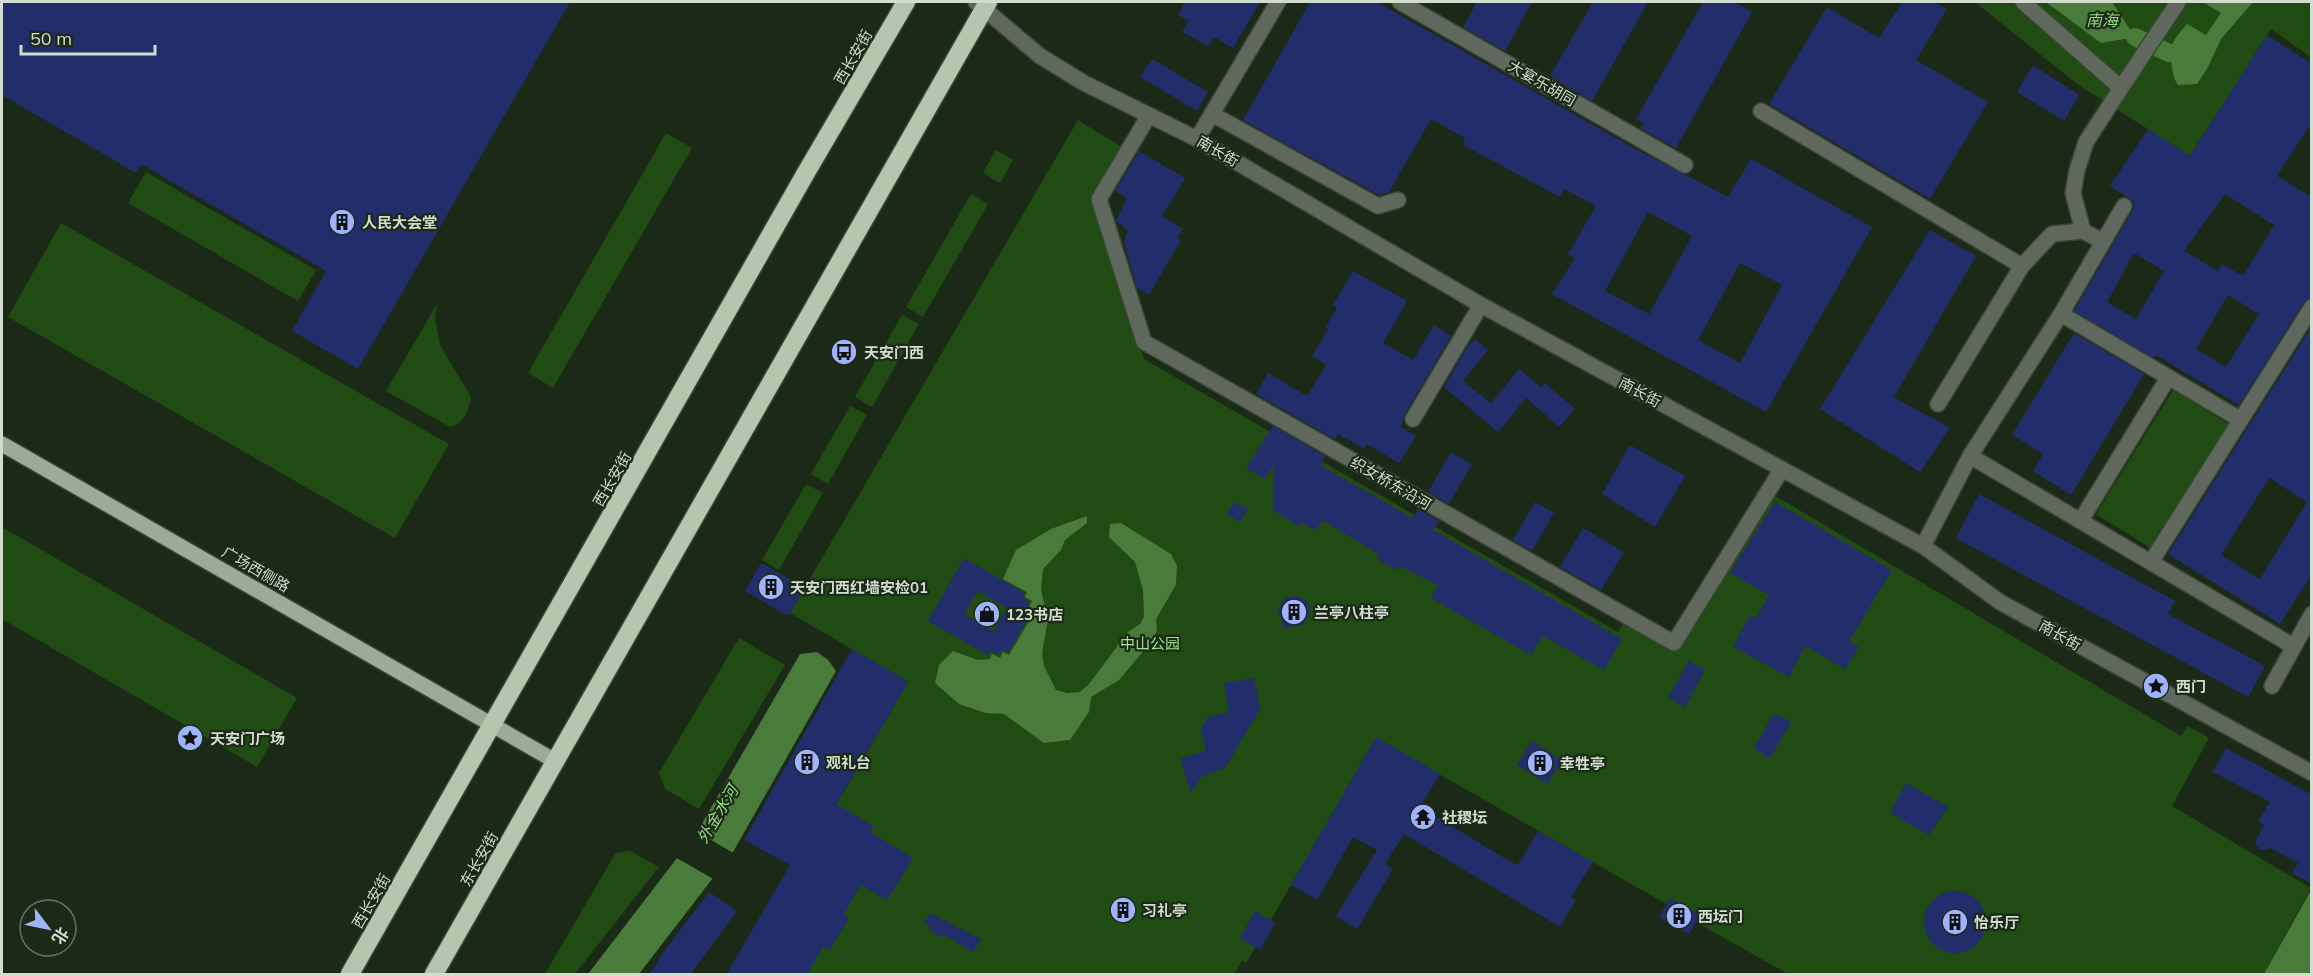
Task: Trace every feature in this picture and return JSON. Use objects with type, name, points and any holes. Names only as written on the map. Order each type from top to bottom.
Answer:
[{"type":"highway","name":"西长安街","points":[[350,975],[801,181],[906,2]]},
{"type":"highway","points":[[555,761],[983,4]]},
{"type":"highway","name":"东长安街","points":[[434,975],[555,761]]},
{"type":"main road","name":"广场西侧路","points":[[2,444],[555,761]]},
{"type":"street","points":[[1197,139],[1278,2]]},
{"type":"street","name":"大宴乐胡同","points":[[1400,2],[1685,165]]},
{"type":"street","points":[[2023,2],[2121,88]]},
{"type":"street","points":[[2083,231],[2073,193],[2086,142],[2178,2]]},
{"type":"street","name":"南长街","points":[[983,4],[1040,56],[1084,83],[1148,117],[1197,139],[1481,305],[1923,546],[2000,602],[2311,771]]},
{"type":"street","points":[[1761,111],[2022,266]]},
{"type":"street","points":[[1212,114],[1378,206],[1398,200]]},
{"type":"street","name":"织女桥东沿河","points":[[1148,117],[1099,199],[1144,342],[1674,643],[1782,469]]},
{"type":"street","points":[[1923,546],[1970,456],[2061,314],[2124,206]]},
{"type":"street","points":[[1938,404],[2022,266],[2052,234],[2083,231],[2102,241]]},
{"type":"street","points":[[1413,419],[1481,305]]},
{"type":"street","points":[[2151,561],[2312,307]]},
{"type":"street","points":[[2061,314],[2241,420]]},
{"type":"street","points":[[2080,520],[2168,378]]},
{"type":"street","points":[[1970,456],[2293,646]]},
{"type":"street","points":[[2272,686],[2312,614]]},
{"type":"green space","points":[[1975,2],[2311,2],[2311,57],[2271,29],[2190,156],[2077,84]]},
{"type":"green space","name":"中山公园","points":[[1078,120],[1120,146],[1093,193],[1144,359],[1618,632],[1626,620],[1679,649],[1772,494],[2181,736],[2188,726],[2209,738],[2172,806],[2311,888],[2264,974],[1788,974],[1696,922],[1700,915],[1670,898],[1666,904],[1376,738],[1246,963],[1242,961],[1234,974],[737,974],[908,682],[790,613]]},
{"type":"green space","points":[[666,133],[692,148],[553,388],[528,373]]},
{"type":"green space","points":[[996,150],[1013,160],[1000,183],[983,173]]},
{"type":"green space","points":[[146,172],[316,270],[298,301],[128,203]]},
{"type":"green space","points":[[971,194],[988,204],[923,317],[906,307]]},
{"type":"green space","points":[[61,223],[449,444],[395,538],[8,317]]},
{"type":"green space","points":[[437,304],[435,319],[440,345],[471,397],[462,420],[450,427],[386,391]]},
{"type":"green space","points":[[902,315],[919,324],[872,407],[855,397]]},
{"type":"green space","points":[[2173,390],[2230,425],[2152,549],[2096,514]]},
{"type":"green space","points":[[850,406],[867,415],[828,484],[811,474]]},
{"type":"green space","points":[[806,484],[823,493],[779,570],[762,560]]},
{"type":"green space","points":[[2,527],[297,698],[257,767],[2,619]]},
{"type":"green space","points":[[739,638],[785,665],[699,809],[665,789],[659,773]]},
{"type":"green space","points":[[628,850],[659,867],[575,974],[545,974],[615,854]]},
{"type":"water","name":"南海","points":[[2046,2],[2112,2],[2135,37],[2101,43]]},
{"type":"water","points":[[2203,2],[2253,2],[2221,39],[2197,84],[2178,85],[2173,75],[2171,59],[2171,48],[2175,39],[2187,24],[2206,35],[2221,13]]},
{"type":"water","points":[[1087,516],[1087,523],[1065,540],[1061,550],[1043,569],[1041,590],[1048,620],[1042,653],[1044,666],[1056,690],[1067,693],[1080,692],[1089,684],[1128,632],[1140,624],[1144,617],[1143,590],[1135,562],[1109,537],[1110,524],[1121,523],[1171,554],[1177,566],[1176,585],[1156,619],[1157,631],[1119,680],[1091,697],[1089,712],[1070,740],[1044,743],[1004,714],[986,713],[959,704],[935,683],[939,665],[953,651],[978,660],[990,659],[992,654],[1000,658],[1003,652],[1009,655],[1035,611],[1029,607],[1032,601],[1025,597],[1027,592],[1003,579],[1016,550],[1051,529]]},
{"type":"water","name":"外金水河","points":[[817,652],[828,660],[836,671],[733,852],[639,974],[588,974],[697,832],[800,654]]},
{"type":"water","points":[[2311,890],[2311,974],[2264,974]]},
{"type":"pier","points":[[694,830],[735,854],[715,880],[675,857]]},
{"type":"building","name":"人民大会堂","points":[[2,2],[570,2],[358,369],[292,331],[326,271],[141,164],[136,173],[2,95]]},
{"type":"building","points":[[1185,2],[1260,2],[1233,48],[1214,37],[1208,46],[1182,32],[1189,21],[1178,15]]},
{"type":"building","points":[[1310,2],[1377,2],[1630,146],[1728,197],[1751,159],[1872,227],[1766,412],[1552,294],[1575,258],[1568,254],[1596,206],[1564,189],[1560,197],[1463,145],[1465,138],[1431,119],[1389,192],[1379,195],[1243,120]],"holes":[[[1648,212],[1692,236],[1649,314],[1605,291]],[[1740,263],[1782,285],[1740,363],[1698,340]]]},
{"type":"building","points":[[1477,2],[1532,2],[1505,51],[1463,27]]},
{"type":"building","points":[[1593,2],[1648,2],[1592,101],[1550,76]]},
{"type":"building","points":[[1703,2],[1734,2],[1752,12],[1676,148],[1640,128],[1644,123],[1636,119]]},
{"type":"building","points":[[1902,2],[1934,2],[1947,9],[1916,60],[1988,102],[1930,199],[1769,104],[1827,7],[1879,38]]},
{"type":"building","points":[[2267,35],[2312,64],[2312,122],[2277,176],[2312,197],[2312,297],[2304,302],[2239,405],[2156,355],[2154,358],[2074,311],[2133,210],[2134,201],[2110,186],[2148,129],[2190,156]],"holes":[[[2225,194],[2274,225],[2243,276],[2222,264],[2218,271],[2184,251]],[[2134,253],[2164,271],[2136,319],[2107,302]],[[2228,295],[2259,314],[2226,367],[2196,349]]]},
{"type":"building","points":[[1152,59],[1208,92],[1197,111],[1140,77]]},
{"type":"building","points":[[2033,65],[2079,95],[2064,121],[2017,92]]},
{"type":"building","points":[[1139,151],[1185,178],[1162,216],[1183,229],[1177,238],[1181,240],[1149,295],[1137,288],[1124,243],[1128,230],[1116,221],[1127,198],[1115,191]]},
{"type":"building","points":[[1930,230],[1976,256],[1894,397],[1950,428],[1920,472],[1820,409]]},
{"type":"building","points":[[1353,271],[1407,301],[1383,343],[1413,360],[1434,325],[1451,336],[1404,415],[1401,427],[1416,436],[1399,463],[1367,444],[1364,449],[1338,434],[1335,439],[1256,394],[1268,373],[1307,396],[1326,365],[1312,356],[1337,308],[1333,305]]},
{"type":"building","points":[[2312,326],[2312,574],[2280,624],[2168,554]],"holes":[[[2269,478],[2307,502],[2260,579],[2221,555]]]},
{"type":"building","points":[[2074,333],[2144,374],[2071,495],[2033,471],[2043,454],[2012,435]]},
{"type":"building","points":[[1475,339],[1488,350],[1463,381],[1491,403],[1519,369],[1541,387],[1545,383],[1575,409],[1559,427],[1526,398],[1498,432],[1444,387],[1468,346]]},
{"type":"building","points":[[1273,426],[1325,456],[1320,465],[1412,518],[1418,509],[1439,521],[1433,530],[1622,639],[1604,670],[1543,636],[1531,655],[1431,598],[1438,585],[1400,566],[1396,570],[1377,559],[1379,554],[1322,520],[1316,530],[1301,522],[1298,526],[1273,510],[1274,464],[1265,479],[1246,468]]},
{"type":"building","points":[[1630,445],[1685,476],[1655,527],[1602,494]]},
{"type":"building","points":[[1451,452],[1472,464],[1449,504],[1428,492]]},
{"type":"building","points":[[1979,494],[2175,601],[2168,614],[2265,666],[2248,697],[1956,538]]},
{"type":"building","points":[[1234,502],[1248,509],[1240,522],[1227,514]]},
{"type":"building","points":[[1535,502],[1554,513],[1532,551],[1513,540]]},
{"type":"building","points":[[1775,502],[1892,570],[1849,641],[1859,647],[1845,669],[1805,646],[1789,677],[1733,647],[1750,615],[1756,618],[1769,595],[1730,573]]},
{"type":"building","points":[[1583,528],[1624,552],[1601,590],[1560,567]]},
{"type":"building","points":[[964,558],[1024,593],[1022,597],[1030,602],[1026,608],[1032,611],[1008,653],[1002,649],[999,655],[991,651],[988,655],[928,621]],"holes":[[[978,591],[1007,608],[994,632],[964,614]]]},
{"type":"building","name":"天安门西红墙安检01","points":[[761,563],[805,588],[788,616],[745,591]]},
{"type":"building","name":"兰亭八柱亭","points":[[1297,595],[1308,602],[1310,614],[1303,625],[1284,628],[1278,609],[1285,598]]},
{"type":"building","points":[[852,649],[906,680],[906,686],[836,804],[873,826],[870,832],[913,858],[887,900],[861,885],[843,915],[849,918],[830,950],[823,946],[807,975],[726,975],[790,865],[744,840]]},
{"type":"building","points":[[1689,661],[1705,670],[1685,707],[1668,697]]},
{"type":"building","points":[[1254,678],[1260,709],[1225,768],[1202,776],[1191,793],[1180,759],[1206,751],[1201,729],[1208,717],[1229,712],[1224,683]]},
{"type":"building","points":[[1774,713],[1791,722],[1770,758],[1754,748]]},
{"type":"building","points":[[1376,737],[1440,774],[1420,807],[1511,862],[1518,865],[1538,831],[1593,862],[1571,897],[1576,900],[1560,927],[1404,834],[1385,864],[1393,869],[1357,929],[1336,916],[1377,850],[1353,837],[1317,900],[1291,885]]},
{"type":"building","name":"幸牲亭","points":[[1532,741],[1562,760],[1547,784],[1517,765]]},
{"type":"building","points":[[2226,748],[2312,795],[2312,884],[2292,873],[2298,863],[2270,848],[2259,849],[2255,843],[2264,825],[2258,822],[2270,802],[2213,772]]},
{"type":"building","points":[[1906,783],[1948,807],[1929,835],[1890,813]]},
{"type":"building","name":"怡乐厅","points":[[1955,891],[1967,893],[1977,900],[1984,910],[1986,922],[1984,934],[1977,944],[1967,951],[1955,953],[1943,951],[1933,944],[1926,934],[1924,922],[1926,910],[1933,900],[1943,893]]},
{"type":"building","points":[[709,892],[737,911],[690,975],[649,975],[665,950]]},
{"type":"building","name":"西坛门","points":[[1670,898],[1700,915],[1689,934],[1659,917]]},
{"type":"building","name":"习礼亭","points":[[1123,899],[1131,902],[1134,910],[1131,918],[1123,921],[1115,918],[1112,910],[1115,902]]},
{"type":"building","points":[[1255,911],[1275,923],[1260,950],[1240,938]]},
{"type":"building","points":[[930,913],[981,939],[973,952],[943,934],[941,937],[929,929],[931,927],[924,923]]},
{"type":"waterway","points":[[2135,37],[2169,53]]},
{"type":"place","name":"人民大会堂","points":[[342,222]]},
{"type":"place","name":"天安门西","points":[[844,352]]},
{"type":"place","name":"天安门西红墙安检01","points":[[771,587]]},
{"type":"place","name":"兰亭八柱亭","points":[[1294,612]]},
{"type":"place","name":"123书店","points":[[987,614]]},
{"type":"place","name":"西门","points":[[2156,686]]},
{"type":"place","name":"天安门广场","points":[[190,738]]},
{"type":"place","name":"观礼台","points":[[807,762]]},
{"type":"place","name":"幸牲亭","points":[[1540,763]]},
{"type":"place","name":"社稷坛","points":[[1423,817]]},
{"type":"place","name":"习礼亭","points":[[1123,910]]},
{"type":"place","name":"西坛门","points":[[1679,916]]},
{"type":"place","name":"怡乐厅","points":[[1955,922]]}]
